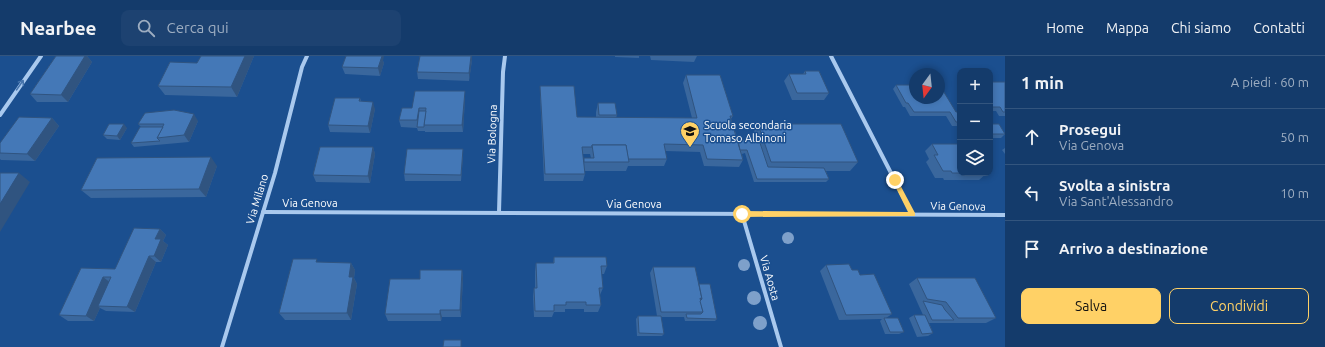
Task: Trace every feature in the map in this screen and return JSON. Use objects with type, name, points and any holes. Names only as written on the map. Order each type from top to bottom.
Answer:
[{"type":"street","points":[[0,115],[40,56]]},
{"type":"street","name":"Via Milano","points":[[222,347],[275,173],[302,67],[307,56]]},
{"type":"street","name":"Via Bologna","points":[[499,212],[503,72],[505,56]]},
{"type":"street","points":[[830,56],[912,214]]},
{"type":"street","name":"Via Genova","points":[[262,212],[1005,215]]},
{"type":"street","name":"Via Aosta","points":[[742,214],[781,347]]},
{"type":"building","points":[[56,56],[85,56],[61,95],[30,94]]},
{"type":"building","points":[[201,56],[245,56],[231,87],[158,86],[170,62],[197,63]]},
{"type":"building","points":[[346,56],[382,56],[378,68],[342,67]]},
{"type":"building","points":[[420,56],[471,56],[469,73],[417,72]]},
{"type":"building","points":[[805,71],[819,71],[829,93],[797,93],[789,74],[806,74]]},
{"type":"building","points":[[686,75],[720,75],[733,116],[730,116],[743,160],[707,159],[703,145],[664,144],[667,159],[628,159],[626,145],[592,145],[592,147],[582,147],[585,174],[545,174],[540,86],[574,86],[577,117],[697,118]]},
{"type":"building","points":[[993,82],[1005,82],[1005,112],[1003,112],[1000,107],[993,107]]},
{"type":"building","points":[[896,85],[909,85],[909,104],[945,104],[945,94],[957,112],[957,122],[950,112],[914,112],[908,103],[906,103]]},
{"type":"building","points":[[415,91],[465,91],[462,125],[424,125],[426,108],[419,108],[417,120],[399,120],[402,108],[412,108]]},
{"type":"building","points":[[335,98],[360,98],[359,101],[373,102],[368,126],[328,125]]},
{"type":"building","points":[[598,103],[615,103],[617,115],[599,115]]},
{"type":"building","points":[[174,110],[194,114],[184,135],[157,138],[164,124],[138,124],[145,113]]},
{"type":"building","points":[[419,111],[426,111],[424,127],[417,127]]},
{"type":"building","points":[[19,117],[52,118],[27,154],[0,153],[0,143]]},
{"type":"building","points":[[109,124],[124,124],[117,136],[103,135]]},
{"type":"building","points":[[758,124],[841,124],[858,162],[771,162]]},
{"type":"building","points":[[993,124],[999,124],[1005,134],[993,134]]},
{"type":"building","points":[[140,127],[163,127],[157,138],[160,141],[131,143]]},
{"type":"building","points":[[738,140],[759,140],[768,167],[824,168],[829,179],[757,179],[747,150],[740,150]]},
{"type":"building","points":[[932,144],[957,144],[957,173],[943,171],[934,155],[938,155]]},
{"type":"building","points":[[592,145],[626,145],[629,162],[584,162],[584,158],[594,158]]},
{"type":"building","points":[[320,147],[373,147],[368,176],[313,175]]},
{"type":"building","points":[[407,149],[463,149],[461,175],[404,174]]},
{"type":"building","points":[[211,157],[199,189],[81,190],[97,158]]},
{"type":"building","points":[[0,173],[19,173],[0,204]]},
{"type":"building","points":[[134,228],[160,229],[155,239],[161,239],[154,256],[149,256],[127,307],[98,306],[111,277],[103,277],[86,316],[59,315],[81,268],[115,269]]},
{"type":"building","points":[[554,257],[606,257],[607,266],[601,266],[603,288],[599,288],[601,305],[586,305],[586,302],[566,302],[566,305],[554,305],[554,311],[535,311],[534,288],[537,288],[536,263],[554,263]]},
{"type":"building","points":[[293,259],[317,259],[316,262],[351,263],[349,277],[353,277],[347,313],[279,313]]},
{"type":"building","points":[[849,264],[852,270],[858,270],[860,275],[874,274],[892,314],[846,315],[826,265]]},
{"type":"building","points":[[653,267],[695,267],[702,299],[700,298],[703,312],[661,312]]},
{"type":"building","points":[[420,270],[462,270],[460,310],[440,310],[440,314],[385,314],[390,279],[420,279]]},
{"type":"building","points":[[917,278],[975,278],[996,318],[958,318],[946,302],[927,299]]},
{"type":"building","points":[[699,284],[710,284],[717,319],[687,318],[686,314],[701,314],[703,312],[700,301],[702,299]]},
{"type":"building","points":[[923,301],[942,305],[954,320],[932,320]]},
{"type":"building","points":[[914,315],[925,315],[933,333],[922,334]]},
{"type":"building","points":[[638,316],[661,316],[664,334],[639,333]]},
{"type":"building","points":[[884,318],[898,318],[904,332],[890,332]]},
{"type":"building","points":[[444,340],[461,340],[461,347],[443,347]]},
{"type":"place","name":"Scuola secondaria Tomaso Albinoni","points":[[690,148]]},
{"type":"route","points":[[742,214],[912,214],[895,180]]}]
